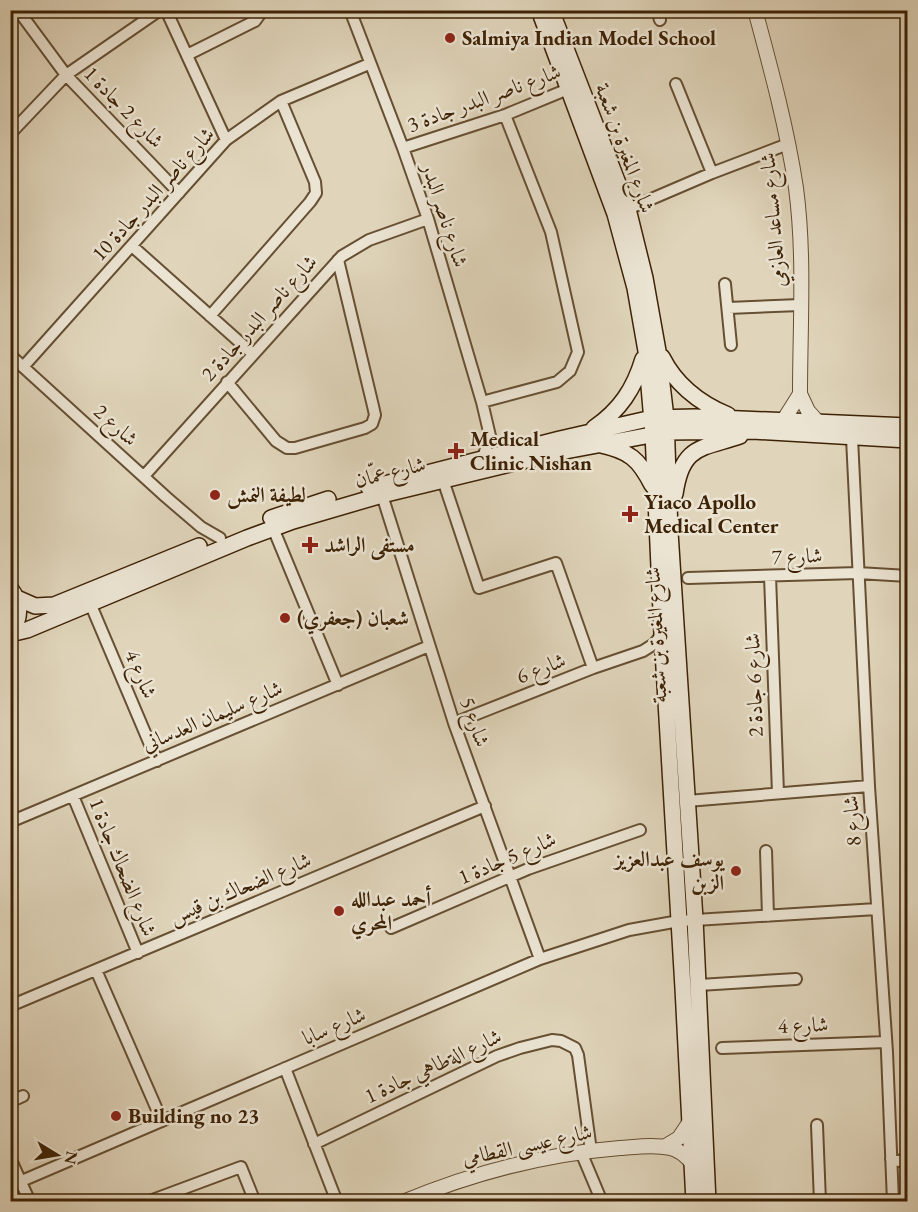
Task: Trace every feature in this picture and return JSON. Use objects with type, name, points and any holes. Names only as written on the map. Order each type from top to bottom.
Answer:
[{"type":"main road","name":"شارع المغيرة بن شعبة","points":[[539,10],[627,209],[645,278],[670,532],[699,985],[708,1202]]},
{"type":"main road","name":"شارع المغيرة بن شعبة","points":[[551,10],[573,87],[615,214],[652,351]]},
{"type":"main road","points":[[654,489],[642,467],[631,456],[593,438],[624,402],[652,351],[690,393],[707,406],[739,419]]},
{"type":"main road","name":"شارع عمّان","points":[[14,593],[35,606],[54,605],[298,507],[507,452],[593,438],[695,417],[908,426]]},
{"type":"main road","name":"شارع المغيرة بن شعبة","points":[[659,425],[654,489],[694,1202]]},
{"type":"main road","name":"شارع عمّان","points":[[659,425],[908,440]]},
{"type":"main road","points":[[670,532],[677,481],[685,462],[707,445],[753,431]]},
{"type":"main road","name":"شارع عمّان","points":[[10,634],[27,630],[273,528],[321,512],[593,438]]},
{"type":"main road","points":[[888,439],[896,446],[908,450]]},
{"type":"main road","points":[[10,634],[19,614],[14,593]]},
{"type":"street","name":"شارع 2 جادة 1","points":[[18,10],[66,75],[179,193]]},
{"type":"street","name":"شارع 2 جادة 1","points":[[10,134],[66,75],[160,10]]},
{"type":"street","points":[[166,10],[226,140]]},
{"type":"street","points":[[187,56],[255,21],[261,16],[263,10]]},
{"type":"street","name":"شارع ناصر البدر","points":[[350,10],[428,219],[490,436]]},
{"type":"street","name":"شارع مساعد العازمي","points":[[754,10],[776,88],[796,190],[801,258],[800,393],[805,406],[817,422]]},
{"type":"street","name":"شارع ناصر البدر جادة 10","points":[[23,367],[226,140],[281,101],[369,64]]},
{"type":"street","points":[[676,84],[712,172]]},
{"type":"street","name":"شارع ناصر البدر جادة 3","points":[[403,148],[505,115],[573,87]]},
{"type":"street","points":[[210,316],[316,193],[315,182],[281,101]]},
{"type":"street","points":[[482,402],[557,382],[570,371],[578,352],[551,232],[505,115]]},
{"type":"street","points":[[627,209],[712,172],[788,144]]},
{"type":"street","name":"شارع ناصر البدر جادة 2","points":[[144,476],[338,260],[351,249],[369,240],[428,219]]},
{"type":"street","points":[[132,246],[253,354]]},
{"type":"street","points":[[227,382],[276,441],[287,448],[295,448],[372,424],[375,419],[373,406],[338,260]]},
{"type":"street","points":[[726,284],[730,345]]},
{"type":"street","points":[[728,308],[800,305]]},
{"type":"street","name":"شارع 2","points":[[10,355],[196,522],[220,538]]},
{"type":"street","points":[[783,421],[800,393]]},
{"type":"street","points":[[483,458],[490,436],[507,452]]},
{"type":"street","name":"شارع 8","points":[[852,438],[893,1202]]},
{"type":"street","points":[[443,480],[479,588],[556,563],[593,668]]},
{"type":"street","name":"شارع 5","points":[[382,495],[454,723],[540,958]]},
{"type":"street","points":[[196,522],[196,548]]},
{"type":"street","points":[[273,528],[338,685]]},
{"type":"street","name":"شارع 7","points":[[688,578],[858,573],[908,576]]},
{"type":"street","name":"شارع 6 جادة 2","points":[[770,576],[778,793]]},
{"type":"street","name":"شارع 4","points":[[90,603],[157,761]]},
{"type":"street","name":"شارع 6","points":[[454,723],[593,668],[643,651],[654,644],[662,634]]},
{"type":"street","name":"شارع سليمان العدساني","points":[[10,822],[429,646]]},
{"type":"street","points":[[643,651],[656,657],[664,668]]},
{"type":"street","points":[[687,801],[869,786]]},
{"type":"street","name":"شارع الضحاك جادة 1","points":[[73,796],[138,953]]},
{"type":"street","name":"شارع الضحاك بن قيس","points":[[10,1006],[485,806]]},
{"type":"street","name":"شارع 5 جادة 1","points":[[391,928],[566,854],[640,830]]},
{"type":"street","points":[[766,851],[768,916]]},
{"type":"street","points":[[679,921],[877,909]]},
{"type":"street","name":"شارع سابا","points":[[16,1184],[540,958],[629,930],[679,921]]},
{"type":"street","points":[[96,970],[162,1121]]},
{"type":"street","points":[[699,985],[796,979]]},
{"type":"street","name":"شارع الةطاهي جادة 1","points":[[314,1144],[497,1056],[552,1040],[568,1043],[575,1048],[578,1056],[586,1152],[602,1202]]},
{"type":"street","name":"شارع 4","points":[[722,1048],[886,1042]]},
{"type":"street","points":[[285,1068],[337,1202]]},
{"type":"street","points":[[10,1102],[24,1096]]},
{"type":"street","points":[[664,1147],[679,1138],[690,1124]]},
{"type":"street","points":[[817,1125],[820,1202]]},
{"type":"street","name":"شارع عيسى القطامي","points":[[403,1202],[437,1188],[496,1169],[586,1152],[642,1146],[664,1147],[683,1153],[692,1163]]},
{"type":"street","points":[[10,1158],[16,1184],[30,1202]]},
{"type":"street","points":[[891,1159],[899,1161],[908,1158]]},
{"type":"street","points":[[147,1202],[242,1167],[255,1202]]},
{"type":"street","points":[[437,1188],[441,1202]]},
{"type":"place","name":"Salmiya Indian Model School","points":[[450,38]]},
{"type":"place","name":"Medical Clinic Nishan","points":[[456,451]]},
{"type":"place","name":"لطيفة النمش","points":[[215,495]]},
{"type":"place","name":"Yiaco Apollo Medical Center","points":[[630,514]]},
{"type":"place","name":"مستفى الراشد","points":[[310,545]]},
{"type":"place","name":"شعبان (جعفري)","points":[[285,618]]},
{"type":"place","name":"يوسف عبدالعزيز الزبن","points":[[736,871]]},
{"type":"place","name":"أحمد عبدالله المحري","points":[[339,911]]},
{"type":"place","name":"Building no 23","points":[[116,1116]]}]
